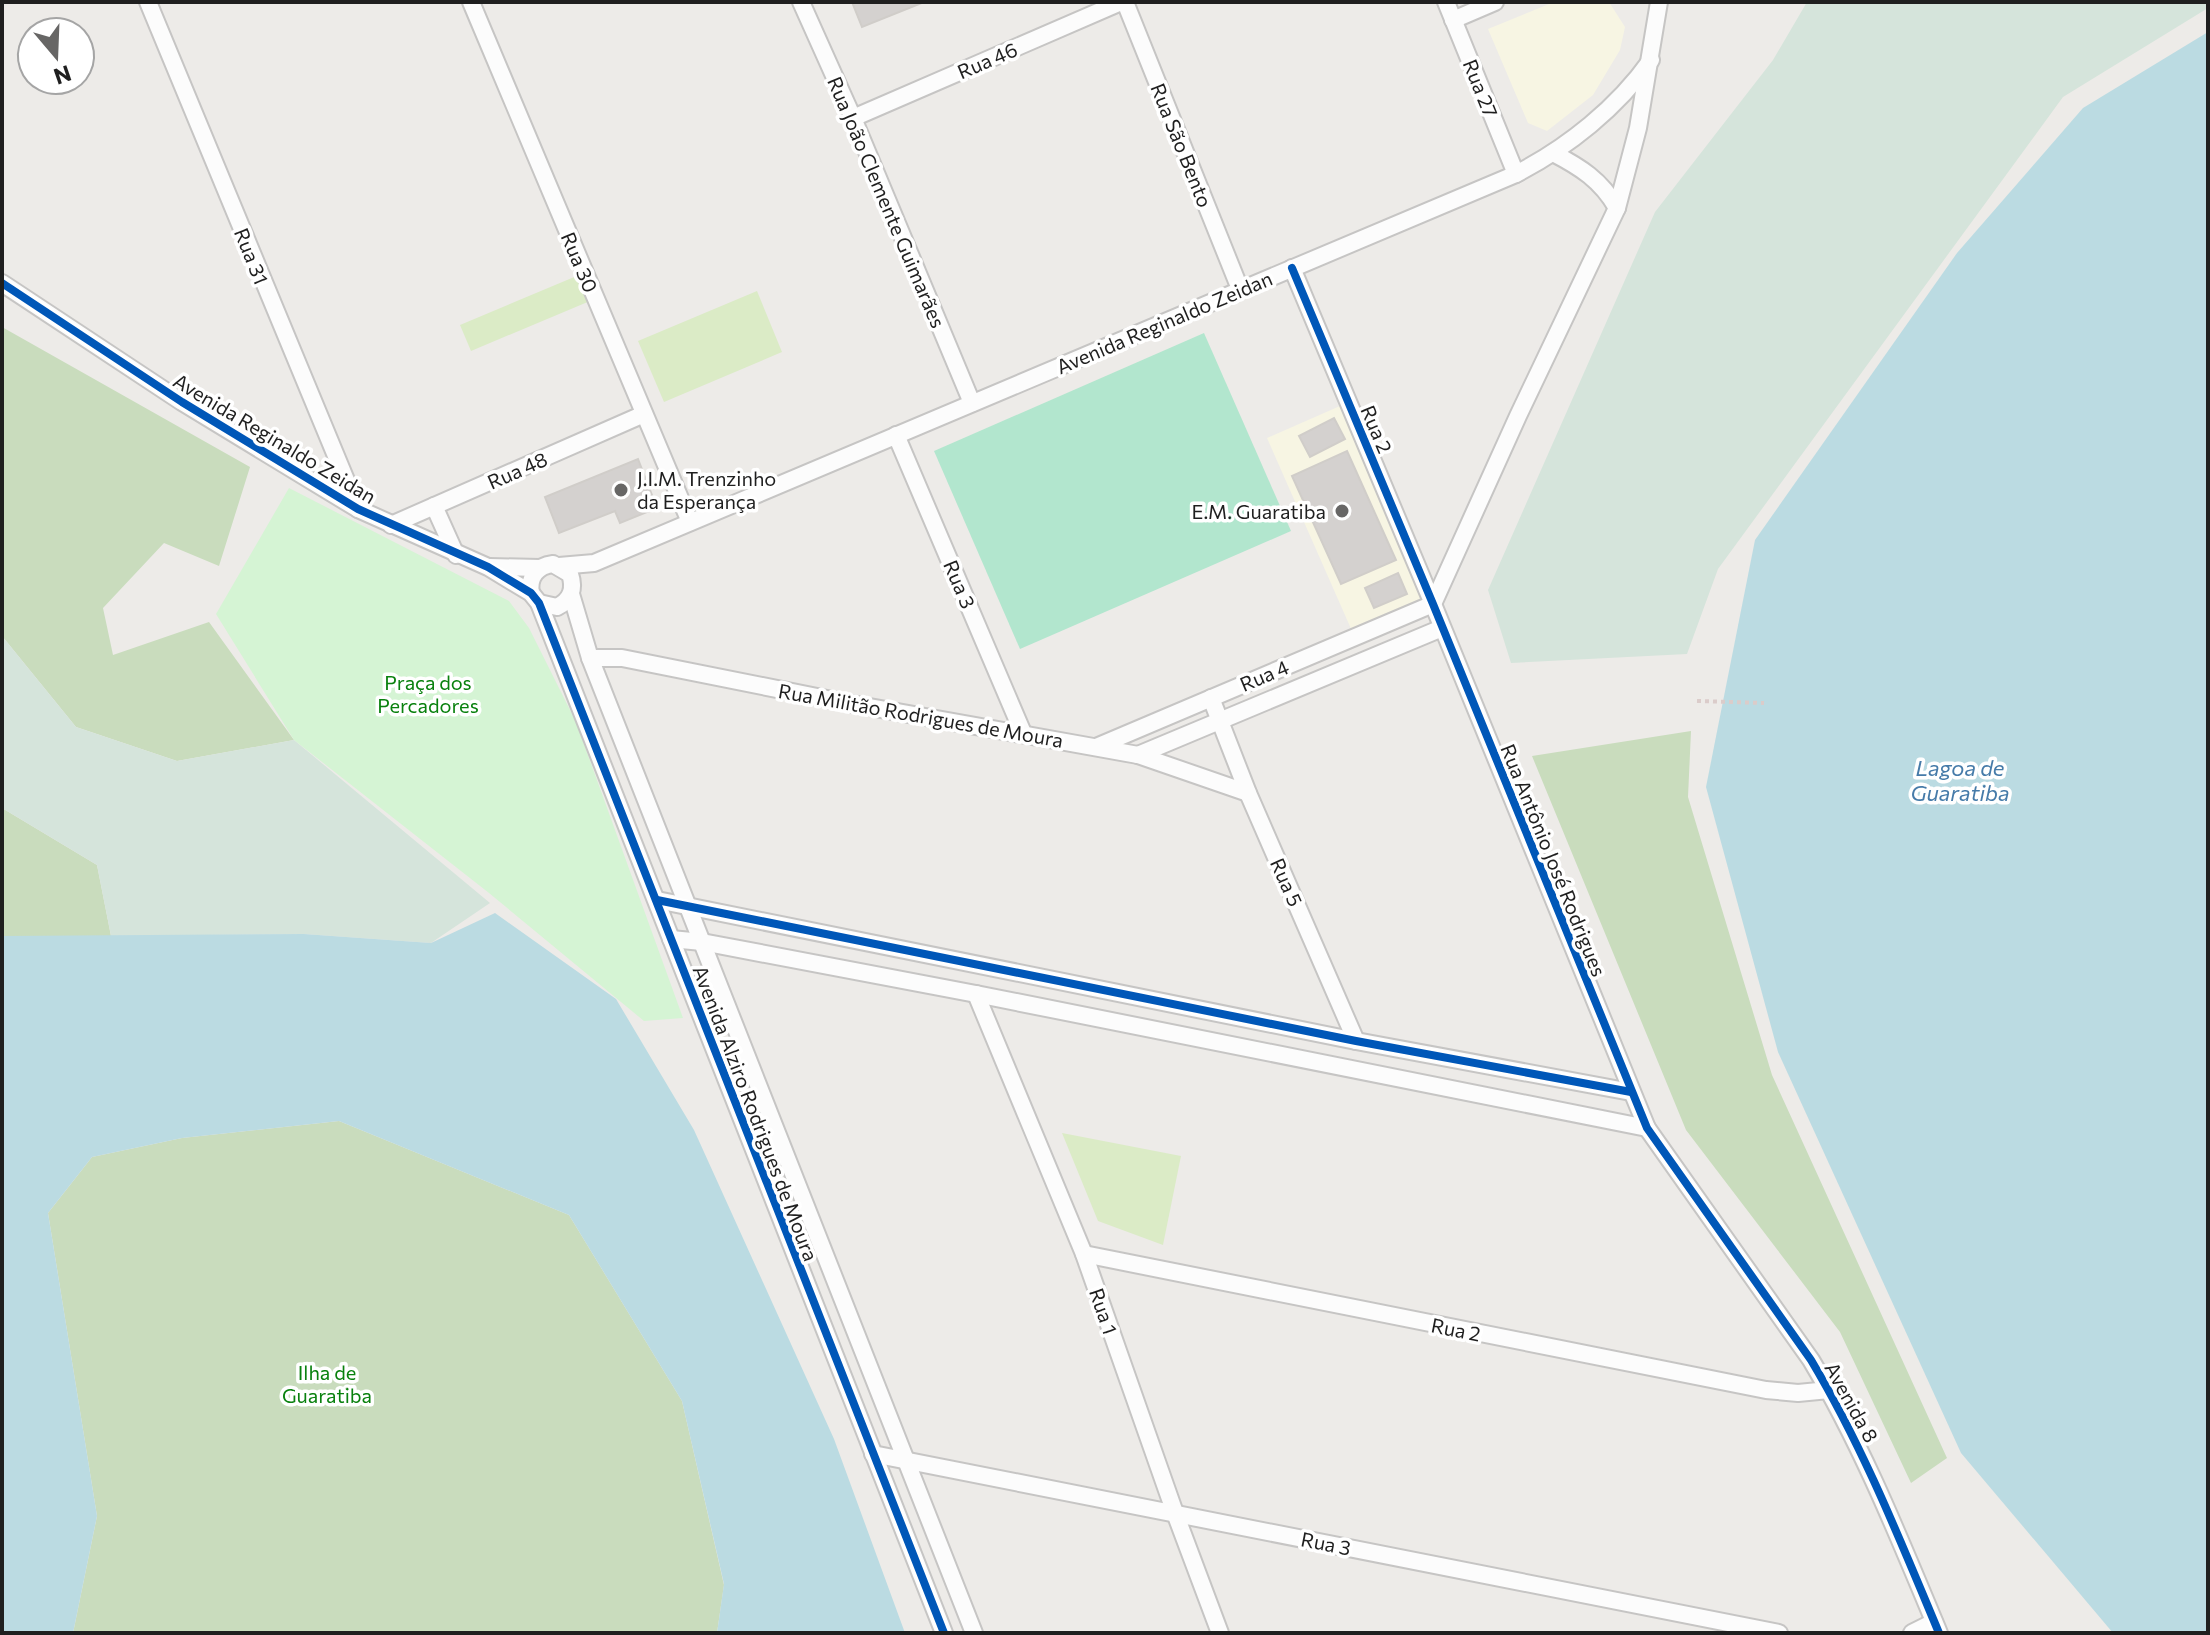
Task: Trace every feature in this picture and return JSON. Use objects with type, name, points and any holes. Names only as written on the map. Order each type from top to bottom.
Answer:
[{"type":"street","name":"Rua 31","points":[[148,2],[358,509]]},
{"type":"street","name":"Rua 30","points":[[471,2],[690,522]]},
{"type":"street","name":"Rua João Clemente Guimarães","points":[[801,2],[972,403]]},
{"type":"street","name":"Rua 46","points":[[853,118],[1123,2]]},
{"type":"street","name":"Rua São Bento","points":[[1123,2],[1240,289]]},
{"type":"street","name":"Rua 27","points":[[1446,2],[1516,174]]},
{"type":"street","points":[[1453,20],[1495,2]]},
{"type":"street","points":[[1433,604],[1617,208],[1638,128],[1659,2]]},
{"type":"street","name":"Avenida Reginaldo Zeidan","points":[[488,567],[540,568],[553,564],[594,563],[1516,174],[1553,153],[1615,103],[1651,60]]},
{"type":"street","points":[[1553,153],[1589,173],[1606,190],[1617,208]]},
{"type":"street","name":"Rua 2","points":[[1292,268],[1433,604]]},
{"type":"street","name":"Avenida Reginaldo Zeidan","points":[[2,283],[182,402],[358,509],[488,567],[535,598]]},
{"type":"street","name":"Rua 48","points":[[391,525],[644,414]]},
{"type":"street","name":"Rua 3","points":[[896,435],[1023,733]]},
{"type":"street","points":[[434,506],[456,555]]},
{"type":"street","name":"Avenida Reginaldo Zeidan","points":[[572,590],[594,563]]},
{"type":"street","points":[[540,568],[531,579],[535,598],[557,607],[568,599],[572,590],[570,574],[559,566]]},
{"type":"street","name":"Avenida Alziro Rodrigues de Moura","points":[[572,590],[590,658],[974,1633]]},
{"type":"street","name":"Avenida Alziro Rodrigues de Moura","points":[[535,598],[657,900],[693,999],[944,1633]]},
{"type":"street","name":"Rua Antônio José Rodrigues","points":[[1433,604],[1647,1128]]},
{"type":"street","name":"Rua 4","points":[[1096,747],[1433,604]]},
{"type":"street","name":"Rua 4","points":[[1138,755],[1442,628]]},
{"type":"street","name":"Rua Militão Rodrigues de Moura","points":[[590,658],[622,658],[847,703],[1138,755],[1248,793]]},
{"type":"street","points":[[572,688],[598,678]]},
{"type":"street","name":"Rua 5","points":[[1211,698],[1248,793],[1356,1041]]},
{"type":"street","points":[[657,900],[1356,1041],[1631,1092]]},
{"type":"street","points":[[671,939],[702,942],[976,994],[1647,1128]]},
{"type":"street","name":"Rua 1","points":[[976,994],[1084,1254],[1220,1633]]},
{"type":"street","points":[[693,999],[723,996]]},
{"type":"street","name":"Avenida 8","points":[[1647,1128],[1829,1390],[1869,1467],[1936,1627]]},
{"type":"street","name":"Rua 2","points":[[1084,1254],[1766,1390],[1798,1393],[1829,1390]]},
{"type":"street","name":"Rua 3","points":[[873,1454],[1779,1633]]},
{"type":"street","points":[[1912,1633],[1936,1627]]},
{"type":"path","points":[[1697,701],[1764,703]]},
{"type":"shaded area","points":[[1554,2],[1609,2],[1625,27],[1620,50],[1593,95],[1547,131],[1528,123],[1488,29]]},
{"type":"shaded area","points":[[1807,2],[2208,2],[2208,8],[2063,97],[1718,569],[1687,654],[1511,663],[1488,590],[1655,212],[1773,60]]},
{"type":"shaded area","points":[[1340,406],[1424,600],[1352,631],[1267,438]]},
{"type":"shaded area","points":[[2,636],[76,727],[177,761],[294,740],[490,903],[431,943],[304,934],[111,936],[97,865],[2,808]]},
{"type":"green space","points":[[579,275],[590,301],[471,351],[460,325]]},
{"type":"green space","points":[[757,291],[782,352],[664,402],[638,341]]},
{"type":"green space","points":[[2,327],[250,467],[219,566],[164,543],[103,608],[113,655],[209,622],[294,740],[177,761],[76,727],[2,636]]},
{"type":"green space","points":[[1204,333],[1291,531],[1020,649],[934,451]]},
{"type":"green space","name":"Praça dos Percadores","points":[[289,488],[509,601],[529,628],[576,722],[683,1018],[644,1021],[489,893],[294,740],[216,614]]},
{"type":"green space","points":[[1691,731],[1688,797],[1772,1075],[1947,1458],[1911,1483],[1840,1332],[1686,1130],[1532,756]]},
{"type":"green space","points":[[2,808],[97,865],[111,936],[2,936]]},
{"type":"green space","name":"Ilha de Guaratiba","points":[[339,1121],[569,1215],[682,1401],[724,1585],[717,1633],[73,1633],[97,1516],[48,1213],[92,1157],[182,1138]]},
{"type":"green space","points":[[1062,1133],[1181,1156],[1163,1245],[1098,1221]]},
{"type":"water","name":"Lagoa de Guaratiba","points":[[2208,32],[2208,1633],[2113,1633],[1961,1453],[1778,1052],[1706,787],[1755,540],[1957,253],[2083,108]]},
{"type":"water","points":[[495,913],[616,999],[694,1130],[834,1439],[905,1633],[717,1633],[724,1584],[682,1401],[569,1215],[339,1121],[182,1138],[92,1157],[48,1213],[97,1516],[73,1633],[2,1633],[2,936],[304,934],[431,943]]},
{"type":"building","points":[[852,2],[924,2],[862,27]]},
{"type":"building","points":[[1334,418],[1345,439],[1310,457],[1299,436]]},
{"type":"building","points":[[1347,451],[1396,560],[1341,584],[1292,476]]},
{"type":"building","points":[[638,459],[657,508],[620,523],[615,511],[559,533],[545,497]]},
{"type":"building","points":[[1398,573],[1407,594],[1374,608],[1365,588]]},
{"type":"cycle path","points":[[1292,268],[1647,1128],[1811,1360],[1864,1460],[1939,1633]]},
{"type":"cycle path","points":[[2,283],[182,402],[358,509],[488,567],[531,593],[539,603],[944,1633]]},
{"type":"cycle path","points":[[657,900],[1356,1041],[1631,1092]]},
{"type":"place","name":"J.I.M. Trenzinho da Esperança","points":[[621,490]]},
{"type":"place","name":"E.M. Guaratiba","points":[[1342,511]]}]
